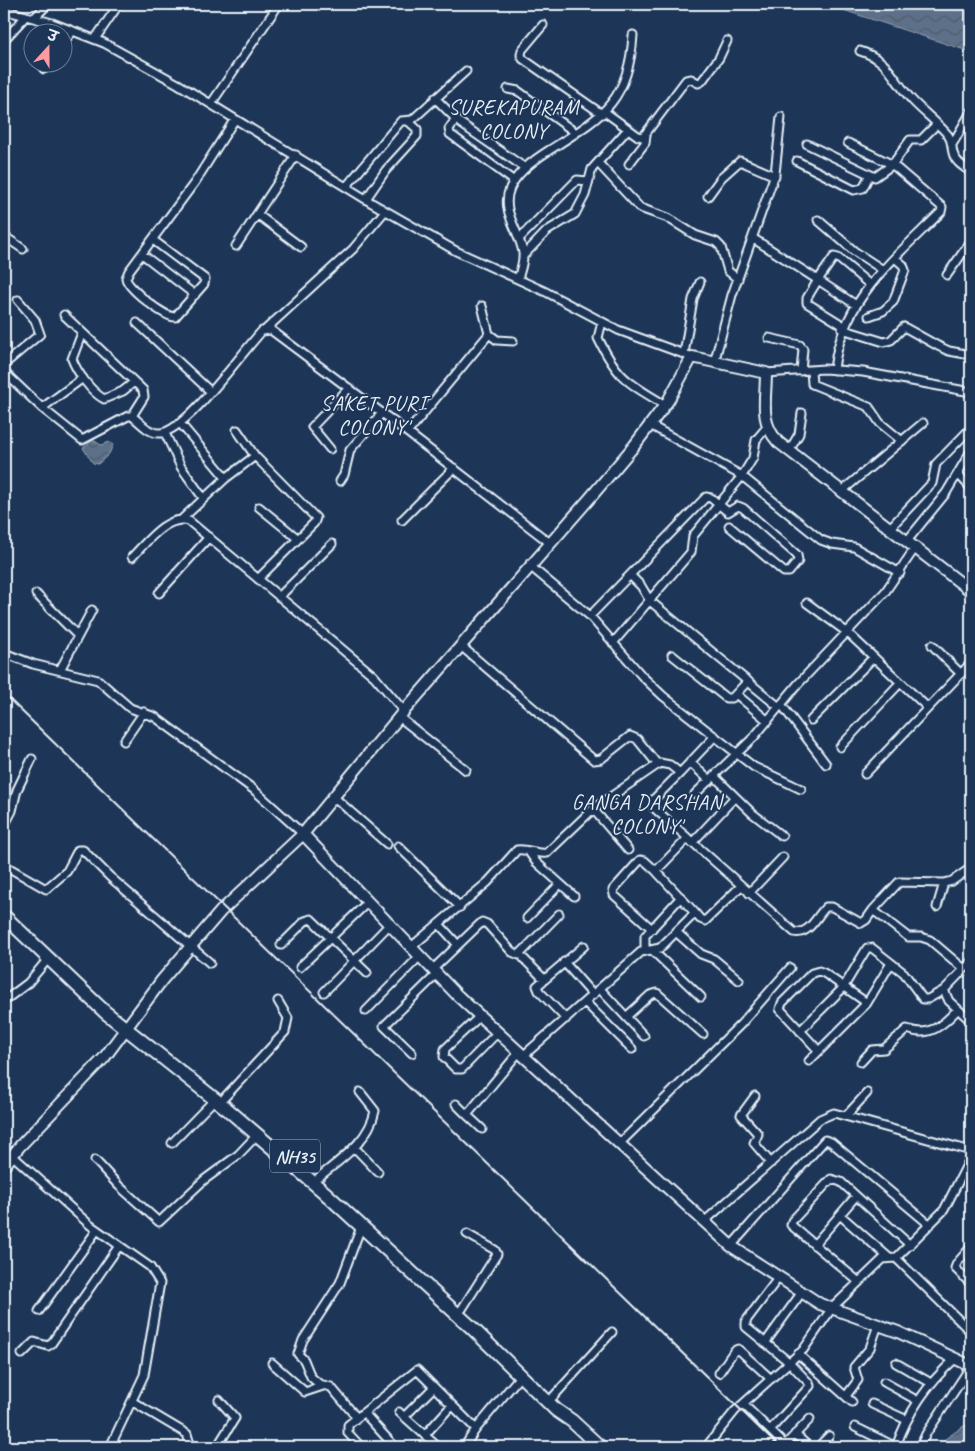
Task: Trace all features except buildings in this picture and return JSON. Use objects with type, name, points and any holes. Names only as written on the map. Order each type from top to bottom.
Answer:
[{"type":"highway","name":"NH35","points":[[4,906],[128,1026]]},
{"type":"highway","name":"NH35","points":[[4,916],[48,960],[128,1026],[319,1177],[462,1309],[554,1398],[572,1421]]},
{"type":"highway","name":"NH35","points":[[220,1098],[521,1375],[556,1410],[572,1421],[600,1447]]},
{"type":"street","points":[[34,18],[48,4]]},
{"type":"street","points":[[95,39],[119,4]]},
{"type":"street","points":[[211,104],[280,4]]},
{"type":"street","points":[[4,10],[95,39],[130,56],[296,155],[385,211],[456,251],[602,322],[688,355],[714,363],[766,373],[812,370],[863,372],[971,392]]},
{"type":"street","points":[[4,40],[26,16]]},
{"type":"street","points":[[543,25],[522,50],[521,55],[523,59],[628,129],[641,137],[646,135]]},
{"type":"street","points":[[524,255],[507,202],[514,181],[536,158],[604,113],[617,96],[631,64],[633,35]]},
{"type":"street","points":[[629,164],[645,143],[646,135],[686,80],[691,79],[698,83],[702,81],[719,58],[727,41]]},
{"type":"street","points":[[860,51],[874,55],[883,61],[910,98],[937,124],[953,143]]},
{"type":"street","points":[[346,186],[401,121],[412,120],[466,71]]},
{"type":"street","points":[[508,89],[518,91],[576,133]]},
{"type":"street","points":[[435,98],[456,119],[525,168]]},
{"type":"street","points":[[971,112],[953,143],[952,152],[955,159],[971,172]]},
{"type":"street","points":[[714,363],[726,314],[775,176],[782,117]]},
{"type":"street","points":[[153,240],[205,279],[175,317],[166,315],[126,282],[129,271],[199,176],[235,119]]},
{"type":"street","points":[[456,119],[448,129],[450,134],[514,181]]},
{"type":"street","points":[[366,199],[386,170],[417,136],[417,130],[408,121]]},
{"type":"street","points":[[806,144],[875,178],[892,165],[910,140],[921,140],[937,124]]},
{"type":"street","points":[[518,280],[524,255],[547,231],[575,214],[582,202],[592,169],[628,129]]},
{"type":"street","points":[[834,370],[836,348],[843,328],[869,284],[941,212],[942,207],[892,165],[848,143]]},
{"type":"street","points":[[236,246],[296,155]]},
{"type":"street","points":[[797,161],[854,190],[863,188],[869,176]]},
{"type":"street","points":[[708,196],[720,178],[740,162],[775,176]]},
{"type":"street","points":[[598,163],[640,208],[668,218],[695,235],[716,242],[721,246],[728,271],[738,279]]},
{"type":"street","points":[[518,239],[577,180],[588,181]]},
{"type":"street","points":[[4,372],[42,408],[82,440],[118,419],[132,416],[154,432],[165,432],[180,423],[211,392],[257,336],[341,261],[385,211]]},
{"type":"street","points":[[256,214],[301,247]]},
{"type":"street","points":[[818,220],[854,251],[883,270]]},
{"type":"street","points":[[4,236],[23,249]]},
{"type":"street","points":[[754,239],[856,305]]},
{"type":"street","points":[[947,275],[971,241]]},
{"type":"street","points":[[142,254],[194,295]]},
{"type":"street","points":[[869,284],[836,258],[832,258],[807,298],[807,303],[843,328],[884,342],[891,340],[904,327],[949,351],[971,354]]},
{"type":"street","points":[[869,316],[883,311],[893,302],[905,270],[903,265],[895,258]]},
{"type":"street","points":[[4,1166],[12,1155],[81,1084],[162,980],[221,911],[304,834],[401,714],[650,425],[665,404],[688,355],[693,299],[700,282]]},
{"type":"street","points":[[4,367],[8,361],[40,334],[36,320],[18,300]]},
{"type":"street","points":[[482,306],[489,334],[497,340],[513,341]]},
{"type":"street","points":[[64,315],[144,393],[132,416]]},
{"type":"street","points":[[602,322],[598,338],[615,370],[629,383],[665,404]]},
{"type":"street","points":[[137,323],[211,392]]},
{"type":"street","points":[[266,329],[276,333],[408,432],[550,543]]},
{"type":"street","points":[[82,333],[72,359],[83,378],[104,399],[123,391],[134,382]]},
{"type":"street","points":[[408,432],[489,334]]},
{"type":"street","points":[[769,338],[800,345],[802,348],[801,371]]},
{"type":"street","points":[[812,370],[812,384],[869,407],[880,423],[902,441]]},
{"type":"street","points":[[766,373],[767,427],[778,442],[911,544],[969,585]]},
{"type":"street","points":[[42,408],[83,378]]},
{"type":"street","points":[[330,449],[312,426],[349,388]]},
{"type":"street","points":[[340,480],[344,475],[350,450],[382,413]]},
{"type":"street","points":[[789,450],[799,434],[802,413]]},
{"type":"street","points":[[180,423],[226,478]]},
{"type":"street","points":[[842,491],[923,423]]},
{"type":"street","points":[[650,425],[742,476],[822,540],[832,544],[854,547],[900,573]]},
{"type":"street","points":[[614,643],[691,552],[693,536],[742,476],[754,458],[756,440],[767,427]]},
{"type":"street","points":[[890,528],[932,483],[936,464],[971,428]]},
{"type":"street","points":[[237,430],[255,456],[316,518],[314,523],[258,579]]},
{"type":"street","points":[[165,432],[181,467],[201,495]]},
{"type":"street","points":[[696,794],[737,754],[848,633],[900,573],[911,544],[958,475],[971,451]]},
{"type":"street","points":[[132,557],[171,522],[182,519],[226,478],[255,456]]},
{"type":"street","points":[[402,520],[454,468]]},
{"type":"street","points":[[958,475],[971,488]]},
{"type":"street","points":[[590,616],[703,499],[711,498],[728,512],[738,506],[743,508],[797,555],[798,561],[789,572],[784,572],[730,526]]},
{"type":"street","points":[[259,507],[297,538]]},
{"type":"street","points":[[182,519],[209,538],[374,676],[401,714],[466,770]]},
{"type":"street","points":[[159,593],[209,538]]},
{"type":"street","points":[[279,597],[332,544]]},
{"type":"street","points":[[530,566],[590,616],[653,687],[760,771],[801,789]]},
{"type":"street","points":[[630,576],[641,586],[650,601],[780,705],[826,764]]},
{"type":"street","points":[[36,594],[78,636]]},
{"type":"street","points":[[807,603],[848,633],[928,708]]},
{"type":"street","points":[[60,670],[92,610]]},
{"type":"street","points":[[932,645],[961,674]]},
{"type":"street","points":[[461,646],[594,760],[601,759],[630,736],[637,739],[658,765]]},
{"type":"street","points":[[4,654],[98,680],[130,708],[155,717],[253,789],[304,834],[434,973],[731,1246],[820,1304],[878,1325],[971,1366],[926,1434],[920,1447]]},
{"type":"street","points":[[672,655],[726,698],[732,698],[748,681]]},
{"type":"street","points":[[811,720],[873,658]]},
{"type":"street","points":[[865,774],[971,663]]},
{"type":"street","points":[[840,746],[900,683]]},
{"type":"street","points":[[736,694],[768,720]]},
{"type":"street","points":[[124,741],[144,712]]},
{"type":"street","points":[[715,736],[654,799],[652,805],[741,886],[798,933],[807,930],[826,907],[832,907],[861,923],[866,920],[899,882],[944,883],[952,881],[971,868]]},
{"type":"street","points":[[4,826],[32,759]]},
{"type":"street","points":[[690,762],[782,836]]},
{"type":"street","points":[[410,948],[488,882],[514,853],[520,849],[537,854],[547,853],[593,810],[658,765],[668,764],[680,773]]},
{"type":"street","points":[[334,797],[387,844]]},
{"type":"street","points":[[656,871],[690,841],[734,797]]},
{"type":"street","points":[[593,810],[628,850]]},
{"type":"street","points":[[398,846],[460,907]]},
{"type":"street","points":[[4,865],[46,889],[67,871],[76,852],[82,850],[210,963]]},
{"type":"street","points":[[529,852],[536,862],[574,896]]},
{"type":"street","points":[[749,893],[783,857]]},
{"type":"street","points":[[652,929],[614,895],[613,890],[640,860],[645,861],[656,871],[700,919],[705,921],[741,886]]},
{"type":"street","points":[[937,907],[944,883]]},
{"type":"street","points":[[526,918],[560,884]]},
{"type":"street","points":[[645,951],[644,940],[681,897]]},
{"type":"street","points":[[300,967],[368,902]]},
{"type":"street","points":[[873,910],[908,937],[920,937],[930,940],[964,969]]},
{"type":"street","points":[[467,1115],[521,1054],[566,1019],[645,951],[654,951],[660,948],[695,913]]},
{"type":"street","points":[[412,1053],[384,1026],[458,945],[482,922],[487,924],[512,952],[519,955],[559,914]]},
{"type":"street","points":[[280,945],[308,919],[314,921],[367,973]]},
{"type":"street","points":[[439,924],[458,945]]},
{"type":"street","points":[[324,992],[389,925]]},
{"type":"street","points":[[676,932],[701,954],[714,959],[739,980]]},
{"type":"street","points":[[566,1019],[538,988],[539,983],[584,946]]},
{"type":"street","points":[[800,1031],[843,988],[867,948],[872,948],[904,973],[923,999],[928,999],[944,990],[971,962]]},
{"type":"street","points":[[654,951],[701,997]]},
{"type":"street","points":[[366,1011],[419,957]]},
{"type":"street","points":[[4,1001],[28,983],[48,960]]},
{"type":"street","points":[[524,960],[544,979]]},
{"type":"street","points":[[564,962],[593,996]]},
{"type":"street","points":[[809,1061],[867,1004],[891,963]]},
{"type":"street","points":[[619,1144],[741,1024],[790,968]]},
{"type":"street","points":[[819,1051],[780,1009],[788,997],[815,971],[824,973],[867,1004]]},
{"type":"street","points":[[600,989],[644,1036]]},
{"type":"street","points":[[944,990],[949,1001],[971,1021]]},
{"type":"street","points":[[626,1016],[650,995],[657,994],[703,1034]]},
{"type":"street","points":[[172,1143],[220,1098],[285,1032],[288,1018],[278,1000]]},
{"type":"street","points":[[585,1002],[632,1049]]},
{"type":"street","points":[[861,1062],[872,1050],[884,1049],[907,1029],[919,1033],[938,1028],[957,1010]]},
{"type":"street","points":[[480,1016],[445,1049],[443,1055],[456,1069],[462,1069],[497,1032]]},
{"type":"street","points":[[319,1177],[361,1141],[374,1113],[374,1108],[360,1092]]},
{"type":"street","points":[[846,1116],[867,1093]]},
{"type":"street","points":[[755,1096],[741,1115],[758,1134],[754,1143],[771,1164]]},
{"type":"street","points":[[456,1104],[482,1129]]},
{"type":"street","points":[[705,1222],[820,1119],[834,1113],[971,1151]]},
{"type":"street","points":[[95,1160],[119,1186],[159,1222],[204,1180],[238,1155],[258,1134]]},
{"type":"street","points":[[731,1246],[825,1140],[831,1142],[930,1226]]},
{"type":"street","points":[[355,1148],[378,1172]]},
{"type":"street","points":[[12,1155],[97,1230],[150,1268],[160,1283],[148,1362],[132,1402],[110,1447]]},
{"type":"street","points":[[896,1258],[944,1210],[971,1157]]},
{"type":"street","points":[[859,1282],[794,1228],[792,1220],[831,1180],[841,1182],[910,1245]]},
{"type":"street","points":[[814,1245],[856,1196]]},
{"type":"street","points":[[840,1215],[888,1257]]},
{"type":"street","points":[[357,1418],[331,1387],[323,1386],[315,1381],[308,1373],[298,1351],[340,1283],[361,1227]]},
{"type":"street","points":[[39,1311],[97,1230]]},
{"type":"street","points":[[462,1309],[497,1254],[495,1250],[467,1234]]},
{"type":"street","points":[[22,1354],[34,1342],[50,1345],[119,1246]]},
{"type":"street","points":[[971,1248],[957,1263],[955,1268],[971,1284]]},
{"type":"street","points":[[706,1447],[722,1425],[743,1404],[790,1363],[832,1308],[883,1259],[888,1257],[896,1258],[970,1328]]},
{"type":"street","points":[[770,1430],[810,1386],[810,1383],[790,1363],[746,1327],[745,1324],[779,1277]]},
{"type":"street","points":[[765,1343],[802,1292]]},
{"type":"street","points":[[846,1396],[858,1380],[854,1369],[855,1364],[870,1348],[878,1325]]},
{"type":"street","points":[[554,1398],[612,1332]]},
{"type":"street","points":[[719,1373],[734,1351],[738,1349],[771,1379]]},
{"type":"street","points":[[798,1354],[852,1402]]},
{"type":"street","points":[[855,1427],[896,1447],[907,1420],[918,1401],[931,1383],[956,1358]]},
{"type":"street","points":[[272,1363],[305,1392],[323,1386]]},
{"type":"street","points":[[896,1363],[931,1383]]},
{"type":"street","points":[[361,1447],[347,1430],[348,1426],[414,1371],[419,1371],[476,1429]]},
{"type":"street","points":[[464,1447],[476,1429],[521,1375]]},
{"type":"street","points":[[884,1382],[918,1401]]},
{"type":"street","points":[[434,1387],[401,1414],[438,1447]]},
{"type":"street","points":[[217,1447],[235,1418],[219,1400]]},
{"type":"street","points":[[132,1402],[187,1434],[191,1447]]},
{"type":"street","points":[[743,1404],[786,1446],[810,1419]]},
{"type":"street","points":[[872,1404],[907,1420]]},
{"type":"street","points":[[424,1435],[452,1405]]},
{"type":"street","points":[[364,1413],[396,1447]]},
{"type":"street","points":[[795,1434],[809,1447]]},
{"type":"street","points":[[818,1447],[829,1436]]},
{"type":"water","points":[[825,4],[971,4],[971,52]]},
{"type":"water","points":[[93,440],[101,445],[109,442],[113,445],[109,454],[98,464],[93,463],[83,448]]},
{"type":"water","points":[[971,1421],[971,1447],[943,1447],[945,1439]]},
{"type":"railway","points":[[4,694],[779,1447]]},
{"type":"district","name":"SUREKAPURAM COLONY","points":[[514,119]]},
{"type":"district","name":"SAKET PURI COLONY'","points":[[374,415]]},
{"type":"district","name":"GANGA DARSHAN COLONY'","points":[[647,814]]}]
